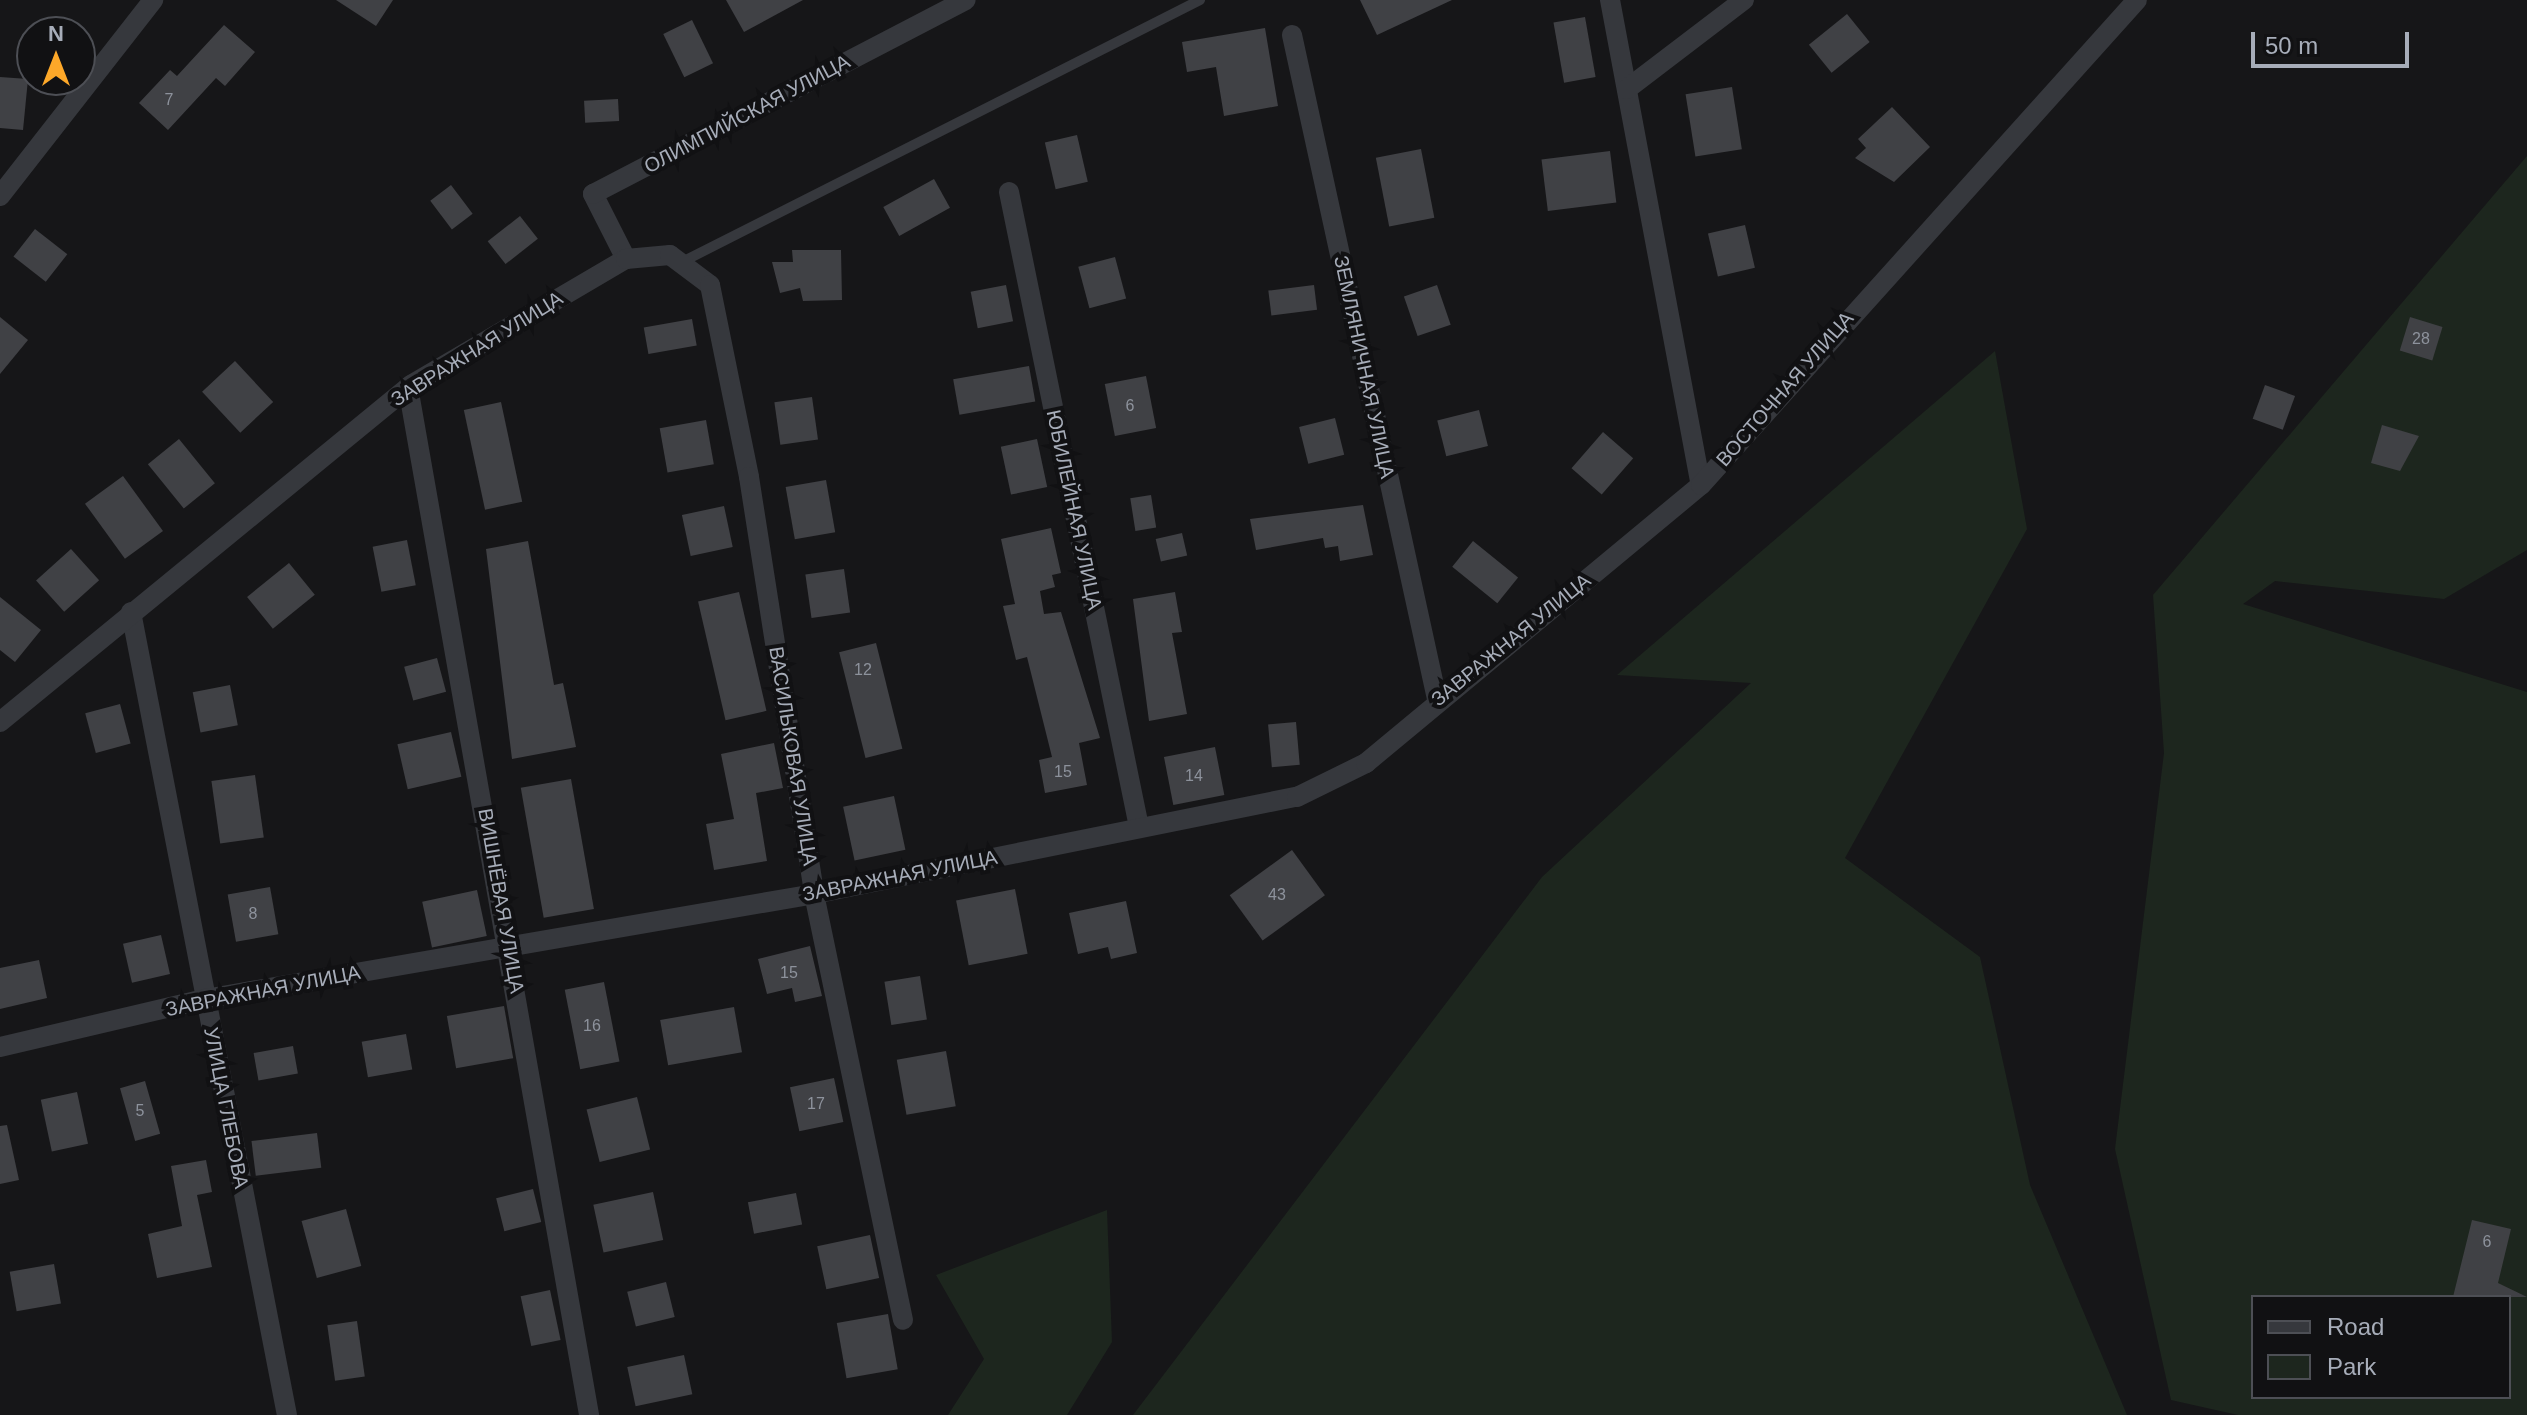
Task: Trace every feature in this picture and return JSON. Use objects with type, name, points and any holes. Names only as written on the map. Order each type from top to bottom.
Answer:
[{"type":"street","points":[[3,186],[153,0]]},
{"type":"street","name":"ОЛИМПИЙСКАЯ УЛИЦА","points":[[626,259],[593,194],[965,0]]},
{"type":"street","name":"ВОСТОЧНАЯ УЛИЦА","points":[[1610,0],[1701,485]]},
{"type":"street","points":[[1627,89],[1744,0]]},
{"type":"street","name":"ВОСТОЧНАЯ УЛИЦА","points":[[1701,485],[2137,0]]},
{"type":"street","name":"ЗЕМЛЯНИЧНАЯ УЛИЦА","points":[[1292,35],[1437,699]]},
{"type":"street","name":"ЮБИЛЕЙНАЯ УЛИЦА","points":[[1009,192],[1139,827]]},
{"type":"street","name":"ВАСИЛЬКОВАЯ УЛИЦА","points":[[626,259],[670,255],[675,265],[710,285],[749,477],[814,894],[903,1320]]},
{"type":"street","name":"ЗАВРАЖНАЯ УЛИЦА","points":[[0,722],[408,387],[626,259]]},
{"type":"street","name":"ВИШНЁВАЯ УЛИЦА","points":[[408,387],[510,946],[589,1415]]},
{"type":"street","name":"ЗАВРАЖНАЯ УЛИЦА","points":[[0,1047],[205,999],[814,894],[1297,797],[1366,763],[1437,699],[1701,485]]},
{"type":"street","name":"УЛИЦА ГЛЕБОВА","points":[[131,612],[287,1415]]},
{"type":"lane","points":[[675,265],[1200,0]]},
{"type":"green space","points":[[2527,156],[2527,550],[2444,599],[2275,581],[2243,604],[2527,692],[2527,1415],[2238,1415],[2171,1400],[2115,1149],[2164,753],[2153,595]]},
{"type":"green space","points":[[1995,351],[2027,529],[1845,858],[1980,957],[2030,1185],[2127,1415],[1133,1415],[1542,877],[1751,683],[1617,675]]},
{"type":"green space","points":[[1107,1210],[1112,1342],[1067,1415],[948,1415],[984,1359],[936,1275]]},
{"type":"building","points":[[336,0],[393,0],[376,26]]},
{"type":"building","points":[[726,0],[803,0],[744,32]]},
{"type":"building","points":[[1360,0],[1452,0],[1377,35]]},
{"type":"building","points":[[1847,14],[1870,42],[1832,73],[1809,45]]},
{"type":"building","points":[[1585,17],[1596,77],[1564,83],[1553,23]]},
{"type":"building","points":[[692,20],[713,63],[684,77],[663,34]]},
{"type":"building","points":[[224,25],[255,52],[225,86],[216,78],[168,130],[139,103],[170,70],[177,76]]},
{"type":"building","points":[[1265,28],[1278,106],[1224,116],[1216,67],[1187,72],[1182,42]]},
{"type":"building","points":[[0,77],[16,78],[16,96],[26,96],[23,130],[0,128]]},
{"type":"building","points":[[1732,87],[1742,149],[1695,157],[1686,94]]},
{"type":"building","points":[[618,99],[619,121],[585,123],[584,101]]},
{"type":"building","points":[[1892,107],[1930,147],[1894,182],[1855,158],[1866,148],[1858,139]]},
{"type":"building","points":[[1077,135],[1088,182],[1056,189],[1045,142]]},
{"type":"building","points":[[1421,149],[1434,218],[1389,226],[1376,158]]},
{"type":"building","points":[[1610,151],[1616,203],[1548,211],[1542,159]]},
{"type":"building","points":[[934,179],[950,208],[899,236],[883,207]]},
{"type":"building","points":[[451,185],[473,214],[452,229],[430,201]]},
{"type":"building","points":[[520,216],[538,239],[506,264],[488,241]]},
{"type":"building","points":[[1745,225],[1755,268],[1718,276],[1708,234]]},
{"type":"building","points":[[35,229],[67,254],[46,282],[13,257]]},
{"type":"building","points":[[792,250],[841,250],[842,300],[803,301],[800,288],[780,293],[772,262],[793,262]]},
{"type":"building","points":[[1115,257],[1126,299],[1089,308],[1078,267]]},
{"type":"building","points":[[1006,285],[1013,321],[978,328],[971,292]]},
{"type":"building","points":[[1314,285],[1317,310],[1271,315],[1268,291]]},
{"type":"building","points":[[1437,285],[1451,325],[1418,336],[1404,296]]},
{"type":"building","points":[[0,317],[28,340],[0,374]]},
{"type":"building","points":[[2410,317],[2443,327],[2432,360],[2400,350]]},
{"type":"building","points":[[692,319],[697,346],[648,354],[644,328]]},
{"type":"building","points":[[235,361],[273,402],[240,433],[202,392]]},
{"type":"building","points":[[1029,366],[1035,401],[959,415],[953,379]]},
{"type":"building","points":[[1146,376],[1156,428],[1115,436],[1105,384]]},
{"type":"building","points":[[2265,385],[2295,396],[2283,430],[2253,419]]},
{"type":"building","points":[[812,397],[818,440],[780,445],[774,402]]},
{"type":"building","points":[[501,402],[522,502],[485,510],[464,410]]},
{"type":"building","points":[[1479,410],[1488,446],[1446,456],[1437,420]]},
{"type":"building","points":[[1335,418],[1344,455],[1308,464],[1299,427]]},
{"type":"building","points":[[706,420],[714,464],[668,472],[660,428]]},
{"type":"building","points":[[2382,425],[2419,436],[2400,471],[2371,463]]},
{"type":"building","points":[[1603,432],[1633,458],[1602,494],[1572,468]]},
{"type":"building","points":[[179,439],[215,483],[184,508],[148,464]]},
{"type":"building","points":[[1037,439],[1047,487],[1011,495],[1001,447]]},
{"type":"building","points":[[123,476],[163,531],[125,559],[85,504]]},
{"type":"building","points":[[826,480],[835,532],[795,539],[786,487]]},
{"type":"building","points":[[1151,495],[1156,528],[1135,531],[1130,498]]},
{"type":"building","points":[[1363,505],[1373,555],[1340,561],[1338,546],[1325,548],[1323,538],[1256,550],[1250,519]]},
{"type":"building","points":[[724,506],[733,547],[691,556],[682,515]]},
{"type":"building","points":[[1051,528],[1061,573],[1052,575],[1055,587],[1040,591],[1044,614],[1061,612],[1100,738],[1079,743],[1087,785],[1045,793],[1039,760],[1052,757],[1027,657],[1016,660],[1003,606],[1015,604],[1001,539]]},
{"type":"building","points":[[1182,533],[1187,555],[1161,561],[1156,539]]},
{"type":"building","points":[[407,540],[416,585],[381,592],[373,547]]},
{"type":"building","points":[[528,541],[554,685],[563,683],[576,747],[512,759],[486,549]]},
{"type":"building","points":[[1473,541],[1518,578],[1497,603],[1452,567]]},
{"type":"building","points":[[71,549],[99,580],[64,612],[36,580]]},
{"type":"building","points":[[289,563],[315,595],[273,629],[247,597]]},
{"type":"building","points":[[844,569],[850,613],[812,618],[805,574]]},
{"type":"building","points":[[739,592],[766,711],[726,720],[698,601]]},
{"type":"building","points":[[1175,592],[1182,632],[1172,633],[1187,714],[1149,721],[1133,599]]},
{"type":"building","points":[[0,597],[41,630],[15,662],[0,650]]},
{"type":"building","points":[[876,643],[902,749],[865,758],[839,652]]},
{"type":"building","points":[[437,658],[446,692],[413,701],[404,667]]},
{"type":"building","points":[[230,685],[238,725],[201,732],[193,692]]},
{"type":"building","points":[[120,704],[131,744],[96,753],[85,713]]},
{"type":"building","points":[[1296,722],[1300,765],[1272,767],[1268,724]]},
{"type":"building","points":[[451,732],[461,777],[408,789],[397,744]]},
{"type":"building","points":[[774,743],[783,788],[756,793],[767,861],[714,870],[706,824],[734,819],[721,754]]},
{"type":"building","points":[[1215,747],[1224,795],[1173,805],[1164,757]]},
{"type":"building","points":[[255,775],[264,837],[220,844],[211,781]]},
{"type":"building","points":[[571,779],[594,909],[544,918],[521,788]]},
{"type":"building","points":[[894,796],[905,850],[855,861],[843,807]]},
{"type":"building","points":[[1292,850],[1325,895],[1263,941],[1230,895]]},
{"type":"building","points":[[270,887],[278,934],[236,942],[228,894]]},
{"type":"building","points":[[1015,889],[1028,954],[969,965],[956,900]]},
{"type":"building","points":[[477,890],[487,936],[432,948],[422,902]]},
{"type":"building","points":[[1126,901],[1137,953],[1111,959],[1108,947],[1078,954],[1069,913]]},
{"type":"building","points":[[161,935],[170,974],[132,983],[123,944]]},
{"type":"building","points":[[810,946],[822,996],[795,1002],[792,988],[767,994],[758,959]]},
{"type":"building","points":[[39,960],[47,998],[0,1009],[0,968]]},
{"type":"building","points":[[920,976],[927,1019],[891,1025],[884,982]]},
{"type":"building","points":[[604,982],[619,1062],[580,1069],[565,990]]},
{"type":"building","points":[[504,1006],[513,1058],[456,1068],[447,1016]]},
{"type":"building","points":[[734,1007],[742,1052],[668,1065],[660,1020]]},
{"type":"building","points":[[406,1034],[412,1069],[368,1077],[362,1042]]},
{"type":"building","points":[[293,1046],[298,1074],[258,1081],[254,1053]]},
{"type":"building","points":[[946,1051],[956,1106],[906,1115],[897,1060]]},
{"type":"building","points":[[834,1078],[843,1122],[799,1131],[790,1087]]},
{"type":"building","points":[[145,1081],[160,1134],[135,1141],[120,1088]]},
{"type":"building","points":[[77,1092],[88,1144],[52,1152],[41,1100]]},
{"type":"building","points":[[637,1097],[650,1149],[600,1162],[587,1110]]},
{"type":"building","points":[[7,1125],[19,1180],[0,1184],[0,1126]]},
{"type":"building","points":[[317,1133],[321,1168],[256,1176],[251,1141]]},
{"type":"building","points":[[206,1160],[212,1192],[197,1195],[212,1267],[157,1278],[148,1234],[182,1226],[171,1166]]},
{"type":"building","points":[[533,1189],[541,1222],[504,1231],[496,1198]]},
{"type":"building","points":[[653,1192],[663,1240],[604,1253],[593,1205]]},
{"type":"building","points":[[796,1193],[802,1224],[754,1234],[748,1202]]},
{"type":"building","points":[[346,1209],[361,1266],[317,1278],[302,1221]]},
{"type":"building","points":[[2472,1220],[2511,1229],[2498,1283],[2527,1297],[2453,1295]]},
{"type":"building","points":[[870,1235],[879,1278],[826,1289],[817,1246]]},
{"type":"building","points":[[54,1264],[61,1303],[17,1311],[10,1272]]},
{"type":"building","points":[[666,1282],[675,1317],[636,1327],[627,1292]]},
{"type":"building","points":[[550,1290],[561,1340],[531,1346],[521,1296]]},
{"type":"building","points":[[888,1314],[898,1369],[847,1378],[837,1323]]},
{"type":"building","points":[[357,1321],[365,1376],[335,1381],[327,1325]]},
{"type":"building","points":[[684,1355],[692,1394],[636,1406],[627,1367]]}]
